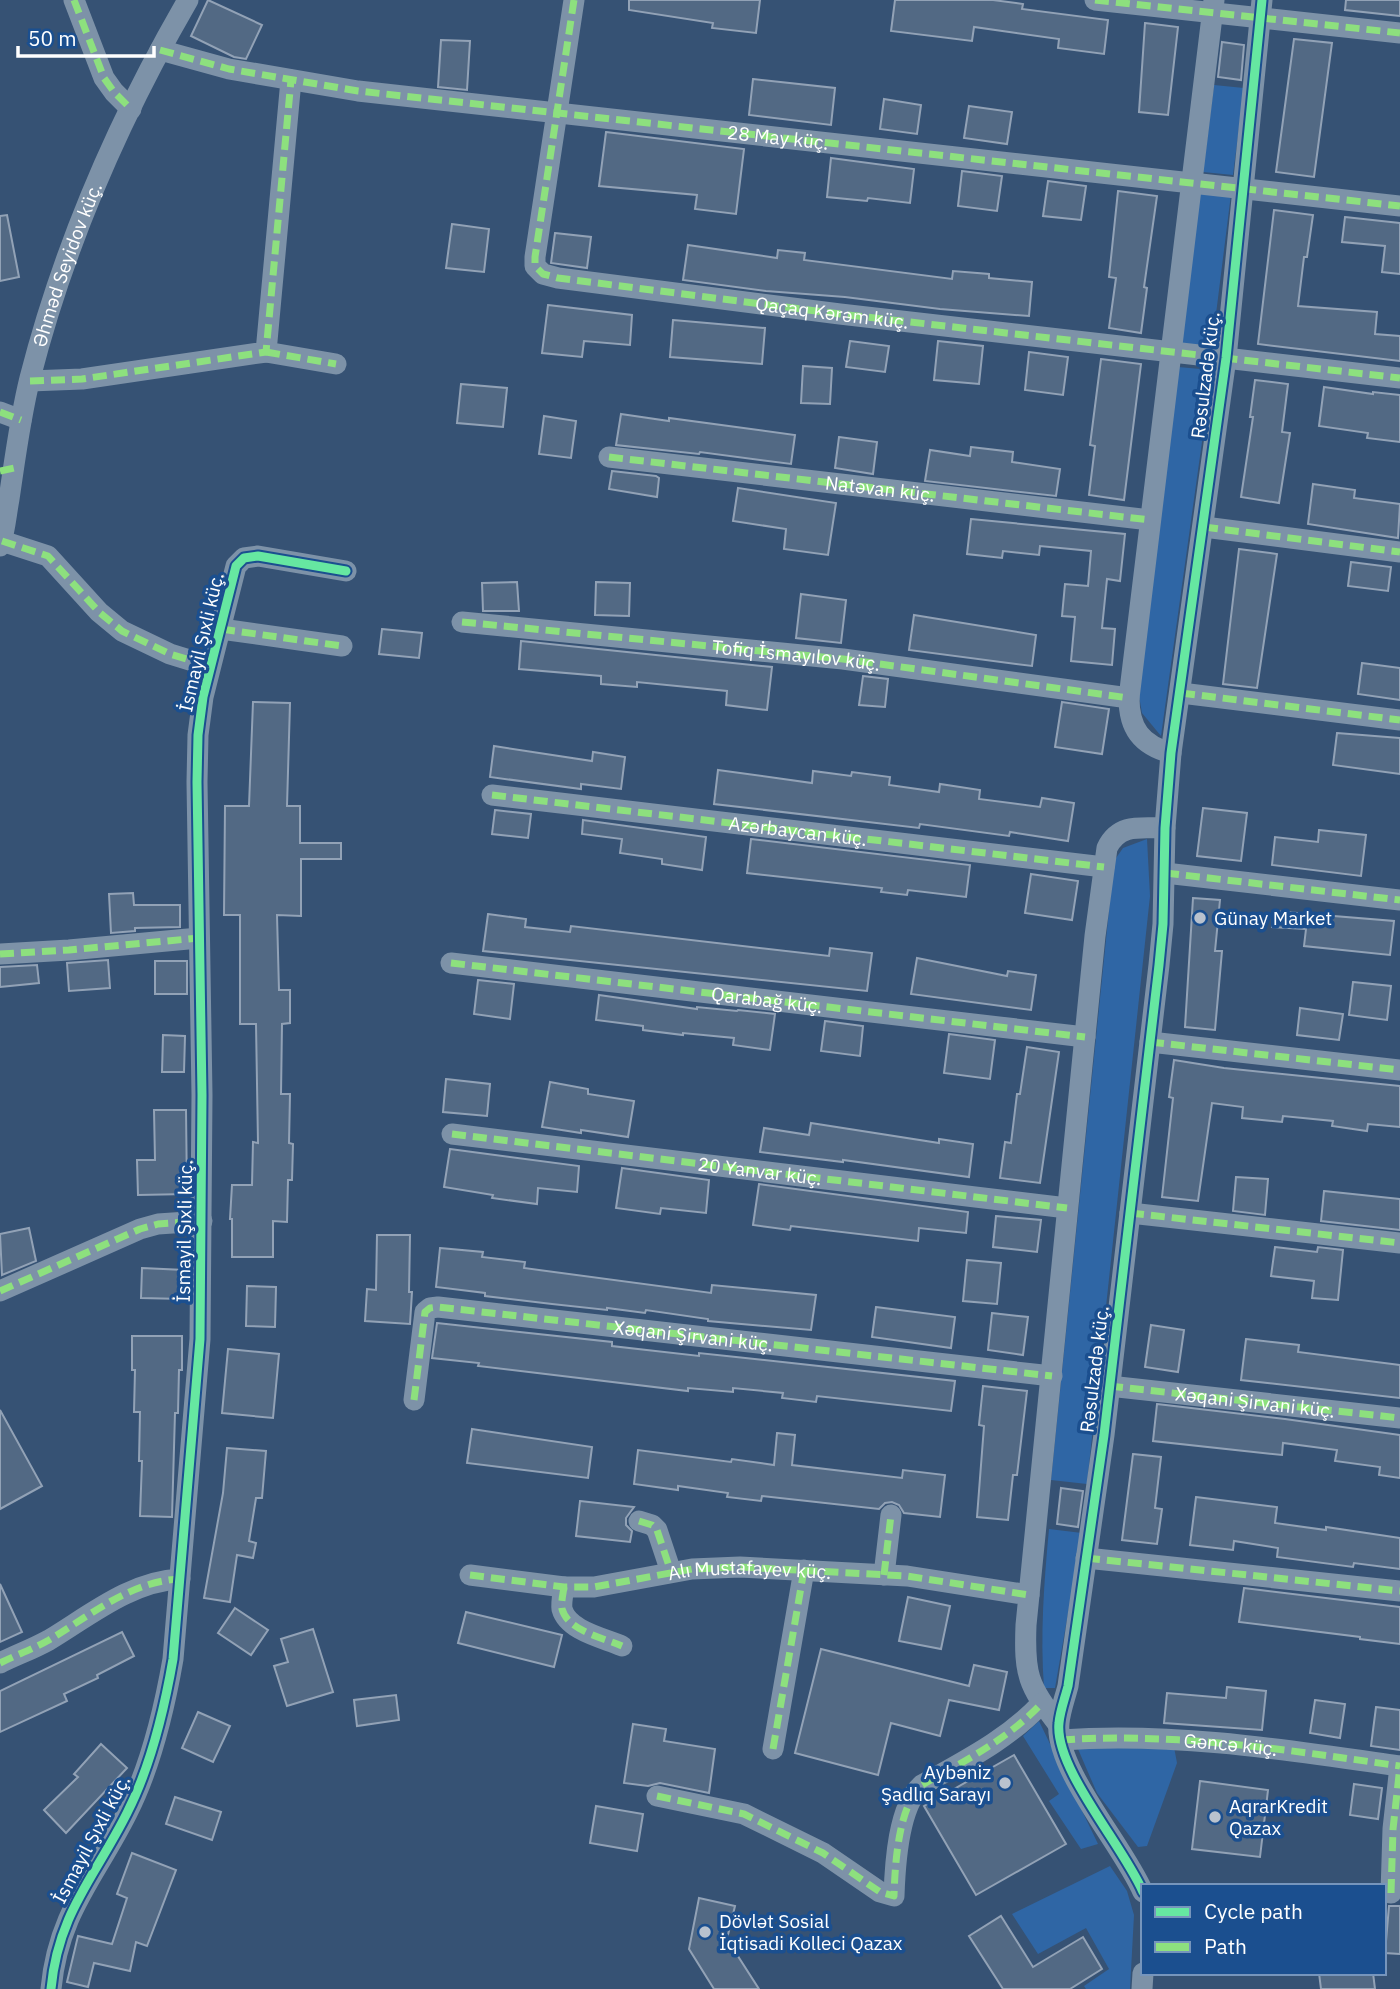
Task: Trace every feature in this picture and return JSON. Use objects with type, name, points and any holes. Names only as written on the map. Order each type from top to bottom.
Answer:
[{"type":"street","points":[[74,0],[104,78],[131,108]]},
{"type":"street","name":"Əhməd Seyidov küç.","points":[[1,544],[7,470],[46,319],[72,241],[102,167],[188,0]]},
{"type":"street","name":"Qaçaq Kərəm küç.","points":[[574,0],[535,257],[535,266],[543,274],[840,314],[1400,378]]},
{"type":"street","points":[[1095,0],[1261,9],[1400,33]]},
{"type":"street","points":[[1171,753],[1155,749],[1133,727],[1129,698],[1213,6]]},
{"type":"street","name":"Rəsulzadə küç.","points":[[1060,1732],[1110,1385],[1163,924],[1165,828],[1171,753],[1226,358],[1261,9]]},
{"type":"street","name":"28 May küç.","points":[[160,50],[229,69],[358,91],[1400,206]]},
{"type":"street","points":[[266,352],[291,80]]},
{"type":"street","points":[[30,381],[82,379],[266,352],[336,364]]},
{"type":"street","points":[[0,412],[21,420]]},
{"type":"street","name":"Natəvan küç.","points":[[609,457],[1150,520]]},
{"type":"street","points":[[1204,527],[1400,552]]},
{"type":"street","points":[[1,544],[48,556],[99,612],[122,631],[170,654],[209,666]]},
{"type":"street","name":"İsmayil Şıxli küç.","points":[[51,1989],[60,1938],[73,1907],[127,1815],[144,1774],[169,1685],[200,1339],[202,1221],[198,735],[209,666],[236,566],[244,558],[258,556],[346,571]]},
{"type":"street","name":"Tofiq İsmayılov küç.","points":[[462,622],[843,659],[1129,698]]},
{"type":"street","points":[[220,629],[342,646]]},
{"type":"street","points":[[1181,693],[1400,720]]},
{"type":"street","name":"Azərbaycan küç.","points":[[492,795],[1104,867]]},
{"type":"street","points":[[1141,1888],[1075,1780],[1060,1732],[1027,1671],[1026,1637],[1067,1208],[1107,848],[1117,833],[1135,828],[1165,828]]},
{"type":"street","points":[[1165,873],[1400,900]]},
{"type":"street","points":[[0,954],[199,938]]},
{"type":"street","name":"Qarabağ küç.","points":[[450,963],[1085,1037]]},
{"type":"street","points":[[1150,1042],[1400,1070]]},
{"type":"street","name":"20 Yanvar küç.","points":[[452,1134],[1067,1208]]},
{"type":"street","points":[[1130,1213],[1400,1243]]},
{"type":"street","points":[[0,1291],[140,1229],[158,1224],[202,1221]]},
{"type":"street","name":"Xəqani Şirvani küç.","points":[[414,1400],[425,1312],[438,1307],[1052,1377]]},
{"type":"street","name":"Xəqani Şirvani küç.","points":[[1110,1385],[1400,1418]]},
{"type":"street","points":[[884,1575],[891,1515]]},
{"type":"street","points":[[639,1521],[652,1525],[657,1530],[671,1573]]},
{"type":"street","points":[[1086,1558],[1400,1591]]},
{"type":"street","name":"Alı Mustafayev küç.","points":[[470,1575],[564,1587],[594,1587],[715,1567],[804,1570],[940,1580],[1029,1595]]},
{"type":"street","points":[[773,1749],[804,1570]]},
{"type":"street","points":[[0,1664],[145,1585],[180,1579]]},
{"type":"street","points":[[564,1587],[561,1607],[566,1618],[577,1627],[622,1646]]},
{"type":"street","points":[[657,1796],[744,1814],[823,1853],[880,1892],[894,1896],[895,1867],[906,1810],[913,1793],[922,1785],[1012,1733],[1042,1703]]},
{"type":"street","name":"Gəncə küç.","points":[[1060,1732],[1200,1740],[1400,1766]]},
{"type":"street","points":[[1391,1893],[1393,1829],[1400,1766]]},
{"type":"shaded area","points":[[1214,85],[1244,88],[1233,175],[1203,172]]},
{"type":"shaded area","points":[[1198,190],[1231,194],[1212,346],[1180,343]]},
{"type":"shaded area","points":[[1178,367],[1212,370],[1161,736],[1142,713],[1139,696]]},
{"type":"shaded area","points":[[1147,839],[1150,896],[1087,1484],[1051,1480],[1114,861],[1123,848]]},
{"type":"shaded area","points":[[1049,1529],[1082,1533],[1055,1688],[1044,1688],[1042,1648]]},
{"type":"shaded area","points":[[1039,1721],[1098,1844],[1081,1849],[1049,1801],[1059,1794],[1023,1736]]},
{"type":"shaded area","points":[[1123,1745],[1174,1747],[1177,1763],[1147,1846],[1138,1847],[1097,1793],[1078,1749]]},
{"type":"shaded area","points":[[1110,1866],[1127,1891],[1134,1915],[1130,1989],[1086,1989],[1084,1986],[1109,1969],[1086,1928],[1038,1954],[1012,1914]]},
{"type":"building","points":[[208,0],[262,25],[246,59],[234,57],[191,36]]},
{"type":"building","points":[[629,0],[760,0],[756,33],[712,28],[713,23],[629,10]]},
{"type":"building","points":[[895,0],[993,0],[1023,4],[1022,9],[1108,20],[1104,54],[1058,48],[1059,39],[974,27],[972,41],[891,31]]},
{"type":"building","points":[[1346,0],[1400,0],[1400,16],[1345,10]]},
{"type":"building","points":[[1145,23],[1178,27],[1168,115],[1139,112]]},
{"type":"building","points":[[1294,39],[1332,43],[1314,177],[1276,172]]},
{"type":"building","points":[[441,40],[470,41],[467,90],[438,87]]},
{"type":"building","points":[[1222,42],[1244,45],[1241,80],[1218,77]]},
{"type":"building","points":[[753,79],[835,88],[831,125],[749,115]]},
{"type":"building","points":[[884,99],[921,105],[917,134],[880,129]]},
{"type":"building","points":[[969,106],[1012,112],[1007,144],[964,138]]},
{"type":"building","points":[[606,132],[744,149],[736,214],[695,209],[697,195],[599,186]]},
{"type":"building","points":[[831,158],[914,169],[910,203],[827,197]]},
{"type":"building","points":[[962,171],[1002,176],[997,211],[958,206]]},
{"type":"building","points":[[1048,181],[1086,186],[1081,220],[1043,216]]},
{"type":"building","points":[[1118,191],[1157,196],[1144,287],[1147,288],[1141,333],[1109,328],[1116,278],[1109,277]]},
{"type":"building","points":[[1274,210],[1313,215],[1298,306],[1377,312],[1375,334],[1400,336],[1400,361],[1258,344]]},
{"type":"building","points":[[7,215],[19,277],[0,281],[0,216]]},
{"type":"building","points":[[1345,217],[1400,223],[1400,274],[1382,272],[1385,246],[1342,242]]},
{"type":"building","points":[[452,224],[489,229],[484,272],[446,268]]},
{"type":"building","points":[[555,233],[591,237],[587,268],[551,263]]},
{"type":"building","points":[[688,245],[777,258],[778,250],[805,253],[804,260],[952,279],[953,271],[1032,282],[1029,316],[766,291],[683,280]]},
{"type":"building","points":[[548,305],[632,315],[630,345],[584,341],[582,357],[542,353]]},
{"type":"building","points":[[673,320],[765,328],[762,364],[670,357]]},
{"type":"building","points":[[850,341],[889,346],[885,372],[846,367]]},
{"type":"building","points":[[938,341],[983,346],[979,384],[934,380]]},
{"type":"building","points":[[1029,352],[1068,357],[1063,395],[1025,390]]},
{"type":"building","points":[[1101,359],[1141,364],[1124,500],[1089,495],[1095,446],[1090,445]]},
{"type":"building","points":[[803,366],[832,368],[830,404],[801,403]]},
{"type":"building","points":[[1255,380],[1288,384],[1282,432],[1290,433],[1279,503],[1241,497],[1253,417],[1250,417]]},
{"type":"building","points":[[461,384],[507,388],[503,427],[457,423]]},
{"type":"building","points":[[1324,387],[1400,395],[1400,442],[1367,438],[1368,433],[1319,426]]},
{"type":"building","points":[[621,414],[795,435],[791,464],[700,452],[616,445]]},
{"type":"building","points":[[544,416],[576,421],[571,458],[539,454]]},
{"type":"building","points":[[839,437],[877,442],[873,474],[835,468]]},
{"type":"building","points":[[971,447],[1013,452],[1012,462],[1060,469],[1056,496],[925,481],[930,450],[970,456]]},
{"type":"building","points":[[612,471],[656,476],[659,478],[657,497],[609,489]]},
{"type":"building","points":[[1313,484],[1355,490],[1354,498],[1400,504],[1398,538],[1308,524]]},
{"type":"building","points":[[738,488],[836,503],[828,555],[784,549],[786,529],[733,521]]},
{"type":"building","points":[[971,519],[1125,534],[1120,581],[1107,579],[1102,628],[1115,629],[1112,665],[1071,661],[1075,617],[1062,616],[1065,584],[1088,586],[1091,551],[1040,546],[1039,555],[1003,551],[1002,558],[967,554]]},
{"type":"building","points":[[1239,549],[1277,554],[1257,688],[1223,684]]},
{"type":"building","points":[[1351,562],[1391,567],[1388,591],[1348,586]]},
{"type":"building","points":[[517,582],[519,611],[483,611],[482,583]]},
{"type":"building","points":[[596,582],[630,583],[629,616],[595,615]]},
{"type":"building","points":[[801,594],[846,600],[841,643],[796,638]]},
{"type":"building","points":[[914,615],[1036,635],[1032,666],[909,650]]},
{"type":"building","points":[[382,629],[422,633],[419,658],[379,654]]},
{"type":"building","points":[[521,641],[772,667],[767,710],[726,705],[727,691],[637,682],[637,687],[601,684],[601,676],[519,669]]},
{"type":"building","points":[[1362,663],[1400,668],[1400,700],[1358,694]]},
{"type":"building","points":[[863,676],[888,679],[885,707],[859,705]]},
{"type":"building","points":[[253,702],[290,703],[287,806],[300,806],[300,843],[341,843],[341,859],[301,859],[301,916],[277,915],[279,990],[290,990],[290,1023],[282,1024],[281,1094],[290,1094],[289,1143],[293,1144],[292,1180],[288,1180],[287,1222],[273,1221],[273,1257],[232,1257],[232,1185],[252,1185],[253,1142],[258,1143],[256,1024],[240,1024],[240,915],[224,915],[225,806],[249,806]]},
{"type":"building","points":[[1062,702],[1109,709],[1102,754],[1055,747]]},
{"type":"building","points":[[1337,733],[1400,738],[1400,774],[1333,765]]},
{"type":"building","points":[[494,746],[592,761],[593,752],[625,757],[621,789],[581,784],[581,789],[490,777]]},
{"type":"building","points":[[718,770],[812,783],[813,771],[851,776],[852,772],[890,777],[889,785],[939,792],[940,784],[980,790],[979,799],[1040,807],[1042,798],[1074,803],[1068,841],[1010,832],[1009,836],[920,824],[919,828],[714,804]]},
{"type":"building","points":[[1203,808],[1247,813],[1241,861],[1197,856]]},
{"type":"building","points":[[495,810],[531,814],[528,838],[492,834]]},
{"type":"building","points":[[583,820],[706,837],[702,870],[662,864],[662,859],[620,853],[622,839],[582,834]]},
{"type":"building","points":[[1319,830],[1366,835],[1361,876],[1272,865],[1275,837],[1318,842]]},
{"type":"building","points":[[751,839],[970,865],[966,897],[908,890],[907,895],[881,892],[882,888],[747,873]]},
{"type":"building","points":[[1031,874],[1078,881],[1072,920],[1025,913]]},
{"type":"building","points":[[133,893],[134,905],[180,905],[180,927],[135,928],[135,931],[111,933],[109,894]]},
{"type":"building","points":[[1193,898],[1220,900],[1215,951],[1222,951],[1215,1030],[1185,1027]]},
{"type":"building","points":[[1273,911],[1394,921],[1390,955],[1304,946],[1306,929],[1272,927]]},
{"type":"building","points":[[488,914],[526,919],[525,927],[570,932],[571,926],[829,956],[830,948],[872,953],[867,991],[483,951]]},
{"type":"building","points":[[917,958],[1007,976],[1008,971],[1036,975],[1031,1010],[911,994]]},
{"type":"building","points":[[108,960],[110,988],[69,991],[67,963]]},
{"type":"building","points":[[155,961],[187,961],[187,994],[155,994]]},
{"type":"building","points":[[37,965],[39,983],[0,987],[0,967]]},
{"type":"building","points":[[478,980],[514,984],[510,1019],[474,1014]]},
{"type":"building","points":[[1353,982],[1391,986],[1387,1020],[1349,1015]]},
{"type":"building","points":[[599,995],[697,1009],[775,1014],[770,1050],[733,1045],[734,1038],[643,1030],[643,1026],[596,1020]]},
{"type":"building","points":[[1300,1008],[1343,1014],[1339,1040],[1297,1035]]},
{"type":"building","points":[[825,1021],[863,1026],[860,1056],[821,1051]]},
{"type":"building","points":[[949,1034],[995,1040],[990,1079],[944,1073]]},
{"type":"building","points":[[163,1035],[185,1036],[184,1072],[162,1072]]},
{"type":"building","points":[[1027,1047],[1059,1052],[1040,1183],[1000,1178],[1005,1142],[1011,1143],[1017,1094],[1020,1094]]},
{"type":"building","points":[[1174,1060],[1224,1068],[1400,1086],[1400,1127],[1368,1124],[1367,1131],[1332,1126],[1333,1121],[1283,1116],[1282,1122],[1242,1118],[1243,1107],[1212,1103],[1198,1201],[1162,1197],[1173,1098],[1169,1097]]},
{"type":"building","points":[[446,1079],[490,1084],[487,1116],[443,1112]]},
{"type":"building","points":[[550,1082],[588,1089],[588,1094],[634,1101],[628,1137],[542,1127]]},
{"type":"building","points":[[154,1110],[186,1110],[187,1194],[138,1195],[137,1160],[155,1160]]},
{"type":"building","points":[[811,1123],[939,1143],[939,1139],[973,1144],[969,1177],[760,1152],[764,1128],[809,1135]]},
{"type":"building","points":[[450,1149],[579,1166],[577,1192],[538,1188],[537,1204],[492,1198],[493,1195],[444,1187]]},
{"type":"building","points":[[622,1168],[709,1180],[706,1213],[661,1208],[660,1214],[616,1208]]},
{"type":"building","points":[[1236,1177],[1268,1179],[1265,1215],[1233,1211]]},
{"type":"building","points":[[759,1184],[968,1212],[966,1233],[919,1228],[918,1241],[791,1226],[790,1230],[753,1225]]},
{"type":"building","points":[[1324,1191],[1400,1199],[1400,1230],[1321,1221]]},
{"type":"building","points":[[996,1216],[1041,1220],[1037,1252],[993,1247]]},
{"type":"building","points":[[29,1228],[36,1261],[2,1275],[0,1234]]},
{"type":"building","points":[[377,1235],[410,1235],[410,1324],[365,1321],[367,1289],[376,1290]]},
{"type":"building","points":[[1275,1247],[1317,1252],[1318,1247],[1343,1250],[1338,1300],[1312,1298],[1314,1281],[1271,1276]]},
{"type":"building","points":[[440,1248],[483,1252],[482,1257],[525,1262],[524,1268],[711,1293],[712,1285],[816,1295],[811,1330],[708,1321],[646,1310],[645,1313],[552,1304],[436,1287]]},
{"type":"building","points":[[967,1260],[1001,1263],[997,1304],[963,1301]]},
{"type":"building","points":[[142,1268],[184,1270],[183,1299],[141,1298]]},
{"type":"building","points":[[247,1286],[276,1287],[275,1327],[246,1326]]},
{"type":"building","points":[[876,1307],[955,1317],[951,1348],[872,1337]]},
{"type":"building","points":[[992,1313],[1028,1317],[1023,1355],[988,1350]]},
{"type":"building","points":[[437,1323],[612,1342],[612,1346],[699,1356],[699,1353],[955,1381],[951,1411],[817,1396],[816,1402],[782,1398],[783,1393],[733,1388],[733,1392],[688,1388],[688,1391],[478,1366],[479,1363],[432,1358]]},
{"type":"building","points":[[1151,1325],[1184,1330],[1178,1372],[1145,1367]]},
{"type":"building","points":[[132,1336],[182,1336],[182,1370],[179,1370],[178,1413],[175,1413],[172,1517],[140,1516],[140,1412],[134,1412],[135,1370],[132,1370]]},
{"type":"building","points":[[1246,1339],[1299,1345],[1298,1352],[1400,1365],[1400,1398],[1241,1380]]},
{"type":"building","points":[[228,1349],[279,1354],[273,1418],[222,1413]]},
{"type":"building","points":[[983,1386],[1027,1391],[1017,1475],[1013,1475],[1008,1520],[977,1517],[984,1426],[979,1425]]},
{"type":"building","points":[[1157,1404],[1400,1435],[1400,1478],[1379,1475],[1380,1467],[1335,1461],[1337,1450],[1283,1443],[1282,1455],[1153,1441]]},
{"type":"building","points":[[0,1410],[42,1486],[0,1509]]},
{"type":"building","points":[[472,1429],[592,1447],[588,1478],[467,1463]]},
{"type":"building","points":[[777,1433],[795,1435],[792,1465],[902,1478],[903,1470],[945,1475],[940,1517],[904,1513],[899,1505],[892,1502],[885,1503],[879,1509],[762,1496],[761,1501],[727,1497],[728,1493],[678,1486],[678,1490],[634,1484],[638,1450],[774,1465]]},
{"type":"building","points":[[227,1448],[266,1451],[262,1498],[256,1498],[249,1541],[256,1543],[253,1558],[237,1555],[230,1602],[204,1598],[223,1493]]},
{"type":"building","points":[[1133,1454],[1161,1457],[1155,1508],[1162,1509],[1157,1544],[1122,1540]]},
{"type":"building","points":[[1061,1488],[1083,1491],[1078,1527],[1057,1524]]},
{"type":"building","points":[[1196,1497],[1277,1507],[1275,1523],[1326,1530],[1326,1527],[1400,1538],[1400,1569],[1354,1563],[1353,1567],[1277,1557],[1278,1548],[1234,1541],[1233,1550],[1190,1545]]},
{"type":"building","points":[[580,1501],[634,1507],[626,1518],[626,1525],[632,1531],[630,1542],[576,1536]]},
{"type":"building","points":[[0,1584],[22,1632],[0,1642]]},
{"type":"building","points":[[1244,1588],[1400,1607],[1400,1644],[1239,1622]]},
{"type":"building","points":[[908,1597],[950,1606],[941,1649],[899,1641]]},
{"type":"building","points":[[235,1608],[268,1630],[251,1655],[218,1633]]},
{"type":"building","points":[[466,1612],[562,1635],[554,1667],[458,1643]]},
{"type":"building","points":[[313,1629],[333,1692],[287,1706],[274,1666],[288,1662],[281,1639]]},
{"type":"building","points":[[122,1632],[134,1656],[97,1675],[98,1678],[64,1694],[67,1701],[0,1732],[0,1691]]},
{"type":"building","points":[[821,1649],[969,1686],[974,1665],[1007,1672],[999,1710],[949,1700],[940,1736],[891,1723],[878,1775],[795,1753]]},
{"type":"building","points":[[1227,1687],[1266,1691],[1262,1730],[1164,1723],[1167,1693],[1226,1698]]},
{"type":"building","points":[[396,1695],[399,1720],[357,1726],[354,1700]]},
{"type":"building","points":[[1315,1700],[1345,1704],[1340,1738],[1310,1733]]},
{"type":"building","points":[[1376,1707],[1400,1710],[1400,1750],[1371,1746]]},
{"type":"building","points":[[198,1712],[230,1726],[213,1762],[182,1748]]},
{"type":"building","points":[[633,1724],[666,1729],[664,1741],[715,1749],[709,1793],[660,1783],[648,1786],[624,1783]]},
{"type":"building","points":[[101,1744],[127,1768],[66,1833],[44,1810],[78,1777],[74,1774]]},
{"type":"building","points":[[1014,1755],[1066,1844],[976,1895],[924,1806]]},
{"type":"building","points":[[1200,1781],[1268,1790],[1260,1857],[1192,1849]]},
{"type":"building","points":[[1354,1784],[1382,1788],[1378,1819],[1350,1815]]},
{"type":"building","points":[[175,1797],[221,1812],[212,1840],[166,1824]]},
{"type":"building","points":[[596,1806],[643,1814],[637,1851],[590,1843]]},
{"type":"building","points":[[132,1853],[176,1870],[147,1946],[136,1942],[130,1971],[94,1963],[88,1987],[67,1982],[78,1936],[112,1944],[127,1898],[117,1894]]},
{"type":"building","points":[[699,1898],[735,1906],[727,1939],[759,1989],[714,1989],[689,1949]]},
{"type":"building","points":[[1389,1906],[1400,1906],[1400,1954],[1386,1953]]},
{"type":"building","points":[[1001,1916],[1033,1967],[1083,1937],[1102,1969],[1070,1989],[1003,1989],[969,1936]]},
{"type":"building","points":[[1319,1975],[1373,1975],[1375,1989],[1321,1989]]},
{"type":"marked path","points":[[74,0],[104,78],[131,109]]},
{"type":"marked path","points":[[574,0],[535,257],[535,266],[543,274],[840,314],[1400,378]]},
{"type":"marked path","points":[[1095,0],[1400,33]]},
{"type":"marked path","points":[[160,50],[229,69],[358,91],[1400,206]]},
{"type":"marked path","points":[[30,381],[82,379],[266,352],[291,80]]},
{"type":"marked path","points":[[266,352],[336,364]]},
{"type":"marked path","points":[[0,412],[21,420]]},
{"type":"marked path","points":[[609,457],[1150,520]]},
{"type":"marked path","points":[[0,471],[14,468]]},
{"type":"marked path","points":[[1204,527],[1400,552]]},
{"type":"marked path","points":[[2,541],[48,556],[99,612],[122,631],[170,654],[209,666]]},
{"type":"marked path","points":[[462,622],[843,659],[1129,698]]},
{"type":"marked path","points":[[221,629],[342,646]]},
{"type":"marked path","points":[[1181,693],[1400,720]]},
{"type":"marked path","points":[[492,795],[1104,867]]},
{"type":"marked path","points":[[1165,873],[1400,900]]},
{"type":"marked path","points":[[0,954],[199,938]]},
{"type":"marked path","points":[[451,963],[1085,1037]]},
{"type":"marked path","points":[[1150,1042],[1400,1070]]},
{"type":"marked path","points":[[452,1134],[1067,1208]]},
{"type":"marked path","points":[[1130,1213],[1400,1243]]},
{"type":"marked path","points":[[0,1291],[140,1229],[158,1224],[202,1221]]},
{"type":"marked path","points":[[414,1400],[425,1312],[438,1307],[1052,1376]]},
{"type":"marked path","points":[[1109,1386],[1400,1418]]},
{"type":"marked path","points":[[884,1575],[891,1515]]},
{"type":"marked path","points":[[639,1521],[652,1525],[657,1530],[671,1572]]},
{"type":"marked path","points":[[1086,1558],[1400,1591]]},
{"type":"marked path","points":[[470,1575],[564,1587],[594,1587],[692,1569],[740,1567],[907,1576],[1029,1595]]},
{"type":"marked path","points":[[773,1749],[804,1570]]},
{"type":"marked path","points":[[0,1663],[49,1640],[128,1593],[162,1581],[180,1579]]},
{"type":"marked path","points":[[564,1587],[562,1609],[571,1623],[588,1633],[622,1646]]},
{"type":"marked path","points":[[657,1796],[744,1814],[823,1853],[880,1892],[894,1896],[899,1837],[914,1795],[922,1785],[1000,1739],[1042,1703]]},
{"type":"marked path","points":[[1061,1740],[1189,1740],[1400,1766]]},
{"type":"marked path","points":[[1391,1893],[1393,1829],[1400,1766]]},
{"type":"cycle path","points":[[1141,1888],[1067,1762],[1060,1741],[1059,1723],[1068,1686],[1104,1435],[1159,965],[1171,753],[1226,358],[1262,0]]},
{"type":"cycle path","points":[[51,1989],[61,1938],[70,1917],[127,1813],[143,1776],[161,1718],[173,1659],[200,1339],[202,1095],[197,782],[198,735],[203,697],[236,566],[244,558],[258,556],[346,571]]},
{"type":"place","name":"Günay Market","points":[[1200,918]]},
{"type":"place","name":"Aybəniz Şadlıq Sarayı","points":[[1005,1783]]},
{"type":"place","name":"AqrarKredit Qazax","points":[[1215,1817]]},
{"type":"place","name":"Dövlət Sosial İqtisadi Kolleci Qazax","points":[[705,1932]]}]
